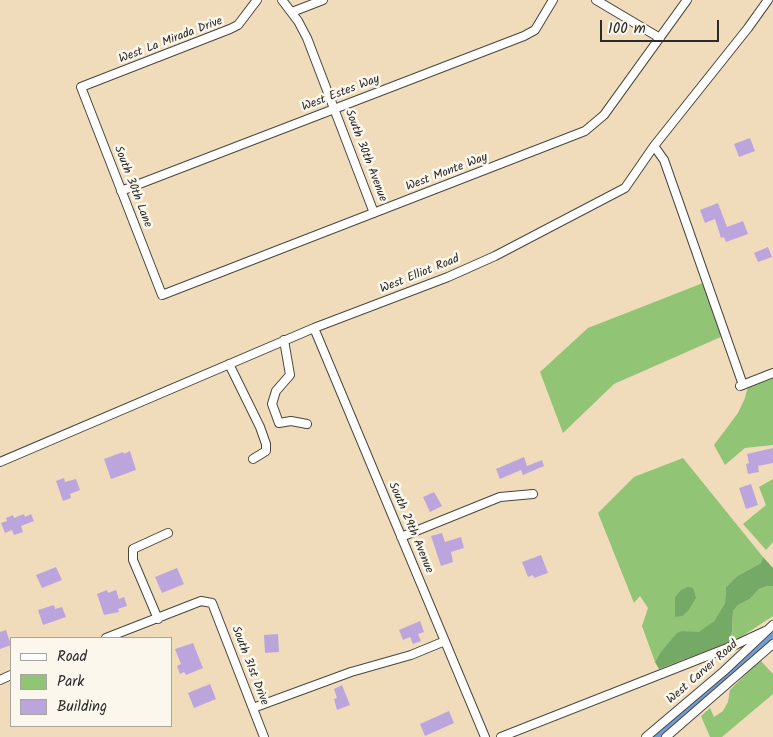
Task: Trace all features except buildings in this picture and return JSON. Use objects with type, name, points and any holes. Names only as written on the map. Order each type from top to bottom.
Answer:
[{"type":"street","name":"West La Mirada Drive","points":[[82,87],[230,30],[238,24],[258,0]]},
{"type":"street","name":"South 30th Avenue","points":[[282,0],[292,12],[307,38],[374,213]]},
{"type":"street","points":[[292,12],[324,0]]},
{"type":"street","name":"West Estes Way","points":[[121,190],[524,36],[535,30],[553,0]]},
{"type":"street","points":[[596,0],[660,38]]},
{"type":"street","name":"West Monte Way","points":[[162,296],[585,131],[604,116],[687,0]]},
{"type":"street","name":"West Elliot Road","points":[[0,462],[284,340],[448,277],[625,188],[654,146],[768,0]]},
{"type":"street","name":"South 30th Lane","points":[[82,87],[162,296]]},
{"type":"street","points":[[654,146],[664,160],[742,385],[773,373]]},
{"type":"street","name":"South 29th Avenue","points":[[314,328],[485,737]]},
{"type":"street","points":[[284,340],[290,375],[276,391],[272,404],[279,423],[291,421],[308,424]]},
{"type":"street","points":[[229,364],[260,427],[266,444],[266,451],[253,459]]},
{"type":"street","points":[[401,537],[500,497],[533,494]]},
{"type":"street","points":[[109,637],[158,618],[133,560],[133,550],[168,533]]},
{"type":"street","name":"South 31st Drive","points":[[158,618],[201,601],[212,603],[264,737]]},
{"type":"street","name":"West Carver Road","points":[[646,737],[724,671],[773,625]]},
{"type":"street","points":[[501,737],[735,645],[765,631]]},
{"type":"street","points":[[253,708],[351,672],[411,655],[445,642]]},
{"type":"street","points":[[666,737],[773,644]]},
{"type":"green space","points":[[703,283],[723,336],[614,384],[563,433],[540,372],[588,328]]},
{"type":"green space","points":[[773,377],[773,445],[745,448],[725,465],[714,445],[738,413],[748,386]]},
{"type":"green space","points":[[683,458],[763,557],[761,563],[737,576],[726,587],[725,603],[714,621],[699,633],[682,631],[660,653],[655,662],[642,626],[648,608],[640,596],[634,603],[598,513],[634,477]]},
{"type":"green space","points":[[773,479],[773,542],[766,550],[743,524],[766,505],[759,487]]},
{"type":"green space","points":[[763,557],[773,568],[773,586],[759,589],[750,599],[738,605],[733,611],[730,642],[659,669],[655,662],[677,633],[682,631],[699,632],[714,621],[725,603],[726,587],[737,576],[761,563]]},
{"type":"green space","points":[[773,586],[773,616],[738,639],[730,642],[733,611],[738,605],[750,599],[759,589]]},
{"type":"green space","points":[[688,587],[693,588],[696,598],[688,611],[682,616],[675,617],[675,597],[681,590]]},
{"type":"green space","points":[[760,660],[773,674],[773,694],[722,737],[710,737],[701,716],[710,708],[714,717],[723,711],[728,702],[730,690]]},
{"type":"waterway","points":[[658,737],[740,667],[773,636]]}]
